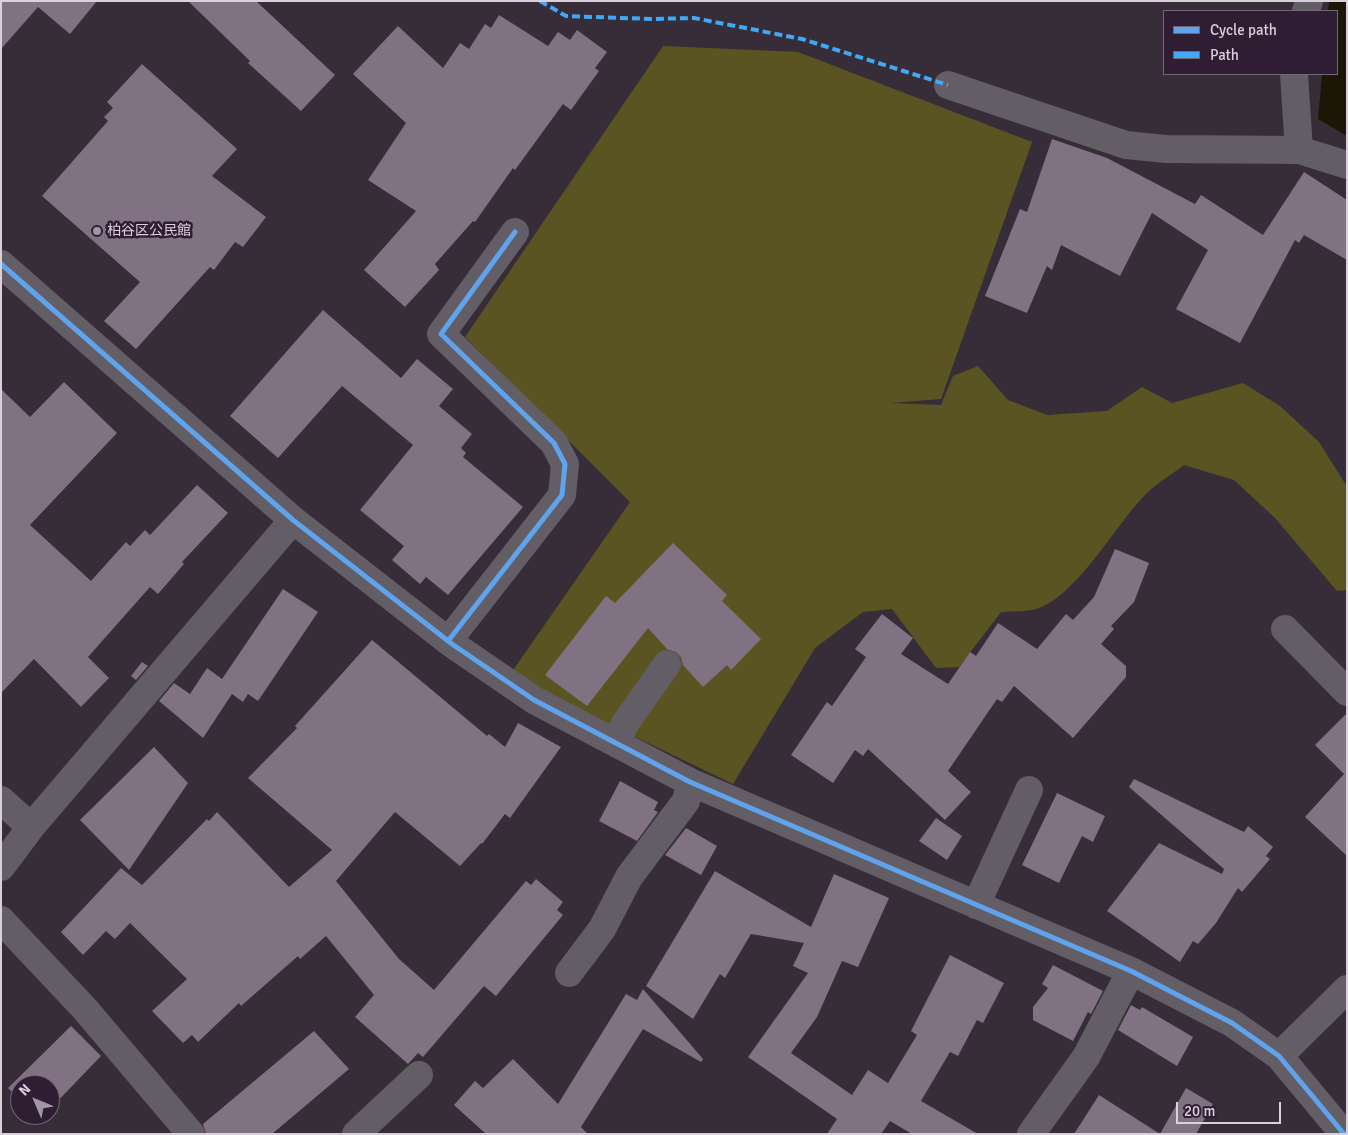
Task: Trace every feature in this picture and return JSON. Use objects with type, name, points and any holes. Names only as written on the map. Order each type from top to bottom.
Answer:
[{"type":"street","points":[[1294,75],[1299,150]]},
{"type":"street","points":[[948,85],[1126,145],[1166,149],[1299,150],[1347,165]]},
{"type":"street","points":[[448,641],[562,494],[565,464],[554,442],[441,334],[515,232]]},
{"type":"street","points":[[1,264],[293,520],[448,641],[534,700],[690,782],[1131,971],[1232,1023],[1278,1056],[1344,1134]]},
{"type":"street","points":[[1,867],[31,828],[293,520]]},
{"type":"street","points":[[1286,629],[1347,692]]},
{"type":"street","points":[[617,744],[624,726],[667,664]]},
{"type":"street","points":[[569,973],[602,929],[629,877],[686,800],[690,782]]},
{"type":"street","points":[[976,904],[1029,790]]},
{"type":"street","points":[[1,800],[31,828]]},
{"type":"street","points":[[1,920],[84,1008],[191,1134]]},
{"type":"street","points":[[1031,1134],[1086,1057],[1131,971]]},
{"type":"street","points":[[1278,1056],[1347,989]]},
{"type":"street","points":[[356,1134],[419,1075]]},
{"type":"shaded area","points":[[1329,1],[1347,1],[1347,136],[1318,119],[1322,75],[1338,75],[1338,10],[1328,10]]},
{"type":"shaded area","points":[[663,46],[798,52],[1032,142],[941,399],[890,403],[941,405],[953,376],[978,366],[1008,400],[1047,415],[1107,411],[1142,387],[1172,403],[1243,383],[1280,406],[1319,442],[1346,485],[1347,590],[1337,591],[1275,518],[1234,480],[1184,465],[1144,496],[1080,576],[1066,590],[1051,602],[1036,609],[1001,612],[959,667],[936,668],[892,609],[863,612],[815,648],[733,784],[509,676],[630,502],[465,337]]},
{"type":"building","points":[[1,1],[97,1],[70,34],[38,7],[1,49]]},
{"type":"building","points":[[188,1],[256,1],[335,75],[301,111],[248,63],[250,61]]},
{"type":"building","points":[[499,15],[548,46],[558,32],[570,40],[577,30],[607,52],[595,68],[599,71],[571,110],[563,104],[515,170],[513,168],[475,222],[473,221],[435,264],[439,270],[405,307],[364,270],[416,211],[368,180],[406,123],[353,74],[398,26],[443,68],[460,43],[469,49],[485,24],[491,28]]},
{"type":"building","points":[[142,64],[237,149],[212,176],[266,217],[243,247],[235,242],[214,270],[210,267],[136,349],[104,321],[140,282],[42,196],[108,121],[104,117],[113,108],[107,102]]},
{"type":"building","points":[[1052,139],[1107,158],[1195,204],[1201,195],[1263,235],[1304,172],[1347,200],[1347,260],[1304,235],[1299,243],[1295,240],[1240,343],[1176,309],[1208,250],[1152,213],[1120,276],[1061,245],[1052,270],[1047,266],[1027,313],[985,296],[1020,209],[1027,212]]},
{"type":"building","points":[[323,310],[401,378],[417,359],[453,389],[439,406],[472,434],[461,448],[466,453],[463,457],[523,507],[448,595],[426,577],[420,584],[392,560],[404,546],[360,510],[413,445],[342,386],[278,458],[230,416]]},
{"type":"building","points":[[64,382],[117,433],[30,525],[91,581],[126,542],[130,546],[145,530],[150,535],[197,485],[228,513],[182,562],[184,564],[158,594],[150,587],[88,657],[109,678],[81,707],[34,659],[1,693],[1,389],[30,417]]},
{"type":"building","points":[[673,543],[727,595],[722,601],[761,639],[731,670],[727,665],[703,687],[683,665],[681,657],[676,652],[667,649],[648,628],[587,706],[545,675],[606,596],[615,603]]},
{"type":"building","points":[[1115,549],[1149,563],[1134,602],[1111,626],[1114,629],[1101,644],[1126,666],[1126,677],[1073,738],[1014,686],[1002,702],[997,699],[948,771],[971,792],[945,820],[868,749],[863,756],[855,750],[833,783],[791,755],[827,702],[832,706],[866,657],[855,649],[882,614],[913,638],[901,654],[948,684],[970,652],[976,656],[998,623],[1037,649],[1066,614],[1073,620],[1094,597]]},
{"type":"building","points":[[283,589],[318,612],[258,701],[248,694],[243,702],[232,694],[203,738],[159,701],[174,683],[190,694],[207,668],[222,679]]},
{"type":"building","points":[[372,640],[487,736],[489,734],[505,747],[518,723],[561,747],[510,818],[505,814],[482,844],[460,866],[395,812],[336,881],[399,959],[434,990],[526,881],[531,885],[536,879],[563,902],[557,910],[563,915],[496,996],[484,986],[423,1057],[418,1053],[408,1064],[355,1017],[374,995],[326,936],[300,959],[298,956],[241,1006],[239,1003],[198,1042],[192,1035],[183,1043],[152,1011],[187,979],[130,923],[115,939],[106,931],[83,955],[61,932],[121,868],[142,885],[207,819],[209,821],[217,812],[289,887],[332,850],[248,778],[297,728],[295,726]]},
{"type":"building","points":[[142,662],[148,666],[136,680],[131,676]]},
{"type":"building","points":[[1347,713],[1347,856],[1305,817],[1344,774],[1315,745]]},
{"type":"building","points":[[154,747],[188,783],[129,870],[80,820]]},
{"type":"building","points":[[1134,779],[1244,832],[1248,826],[1273,847],[1266,856],[1270,859],[1242,892],[1238,888],[1216,923],[1198,944],[1193,941],[1180,962],[1107,911],[1159,843],[1222,874],[1224,869],[1129,787]]},
{"type":"building","points":[[620,781],[658,802],[654,810],[658,812],[637,841],[599,821]]},
{"type":"building","points":[[1057,793],[1105,816],[1093,842],[1082,836],[1059,883],[1022,865]]},
{"type":"building","points":[[936,818],[962,836],[947,860],[919,841]]},
{"type":"building","points":[[686,828],[717,846],[701,875],[665,855]]},
{"type":"building","points":[[715,871],[811,927],[834,874],[889,898],[858,967],[842,961],[817,1017],[791,1053],[852,1095],[868,1070],[888,1083],[917,1035],[911,1031],[950,955],[1004,983],[983,1023],[977,1020],[958,1056],[950,1052],[921,1101],[978,1134],[912,1134],[890,1121],[881,1134],[827,1134],[837,1119],[748,1057],[808,973],[793,966],[804,943],[751,934],[725,978],[720,974],[693,1019],[646,986]]},
{"type":"building","points":[[1053,965],[1103,991],[1091,1014],[1088,1012],[1073,1041],[1033,1020],[1033,1007],[1048,988],[1042,984]]},
{"type":"building","points":[[643,989],[703,1059],[701,1062],[643,1029],[581,1127],[588,1134],[486,1134],[454,1105],[475,1081],[483,1088],[513,1059],[558,1104],[626,994],[637,1000]]},
{"type":"building","points":[[1131,1005],[1140,1010],[1142,1007],[1193,1037],[1177,1066],[1118,1030]]},
{"type":"building","points":[[71,1026],[101,1056],[60,1099],[60,1075],[21,1075]]},
{"type":"building","points":[[314,1031],[349,1069],[272,1134],[206,1134],[203,1124]]},
{"type":"building","points":[[1186,1088],[1213,1104],[1196,1134],[1160,1134]]},
{"type":"building","points":[[1099,1095],[1160,1134],[1074,1134]]},
{"type":"marked path","points":[[540,1],[566,16],[651,19],[694,18],[802,39],[948,85]]},
{"type":"cycle path","points":[[448,641],[562,495],[565,464],[554,443],[441,334],[515,232]]},
{"type":"cycle path","points":[[1,264],[293,520],[452,644],[534,700],[690,782],[1131,971],[1232,1023],[1279,1056],[1344,1134]]},
{"type":"place","name":"柏谷区公民館","points":[[97,231]]}]
